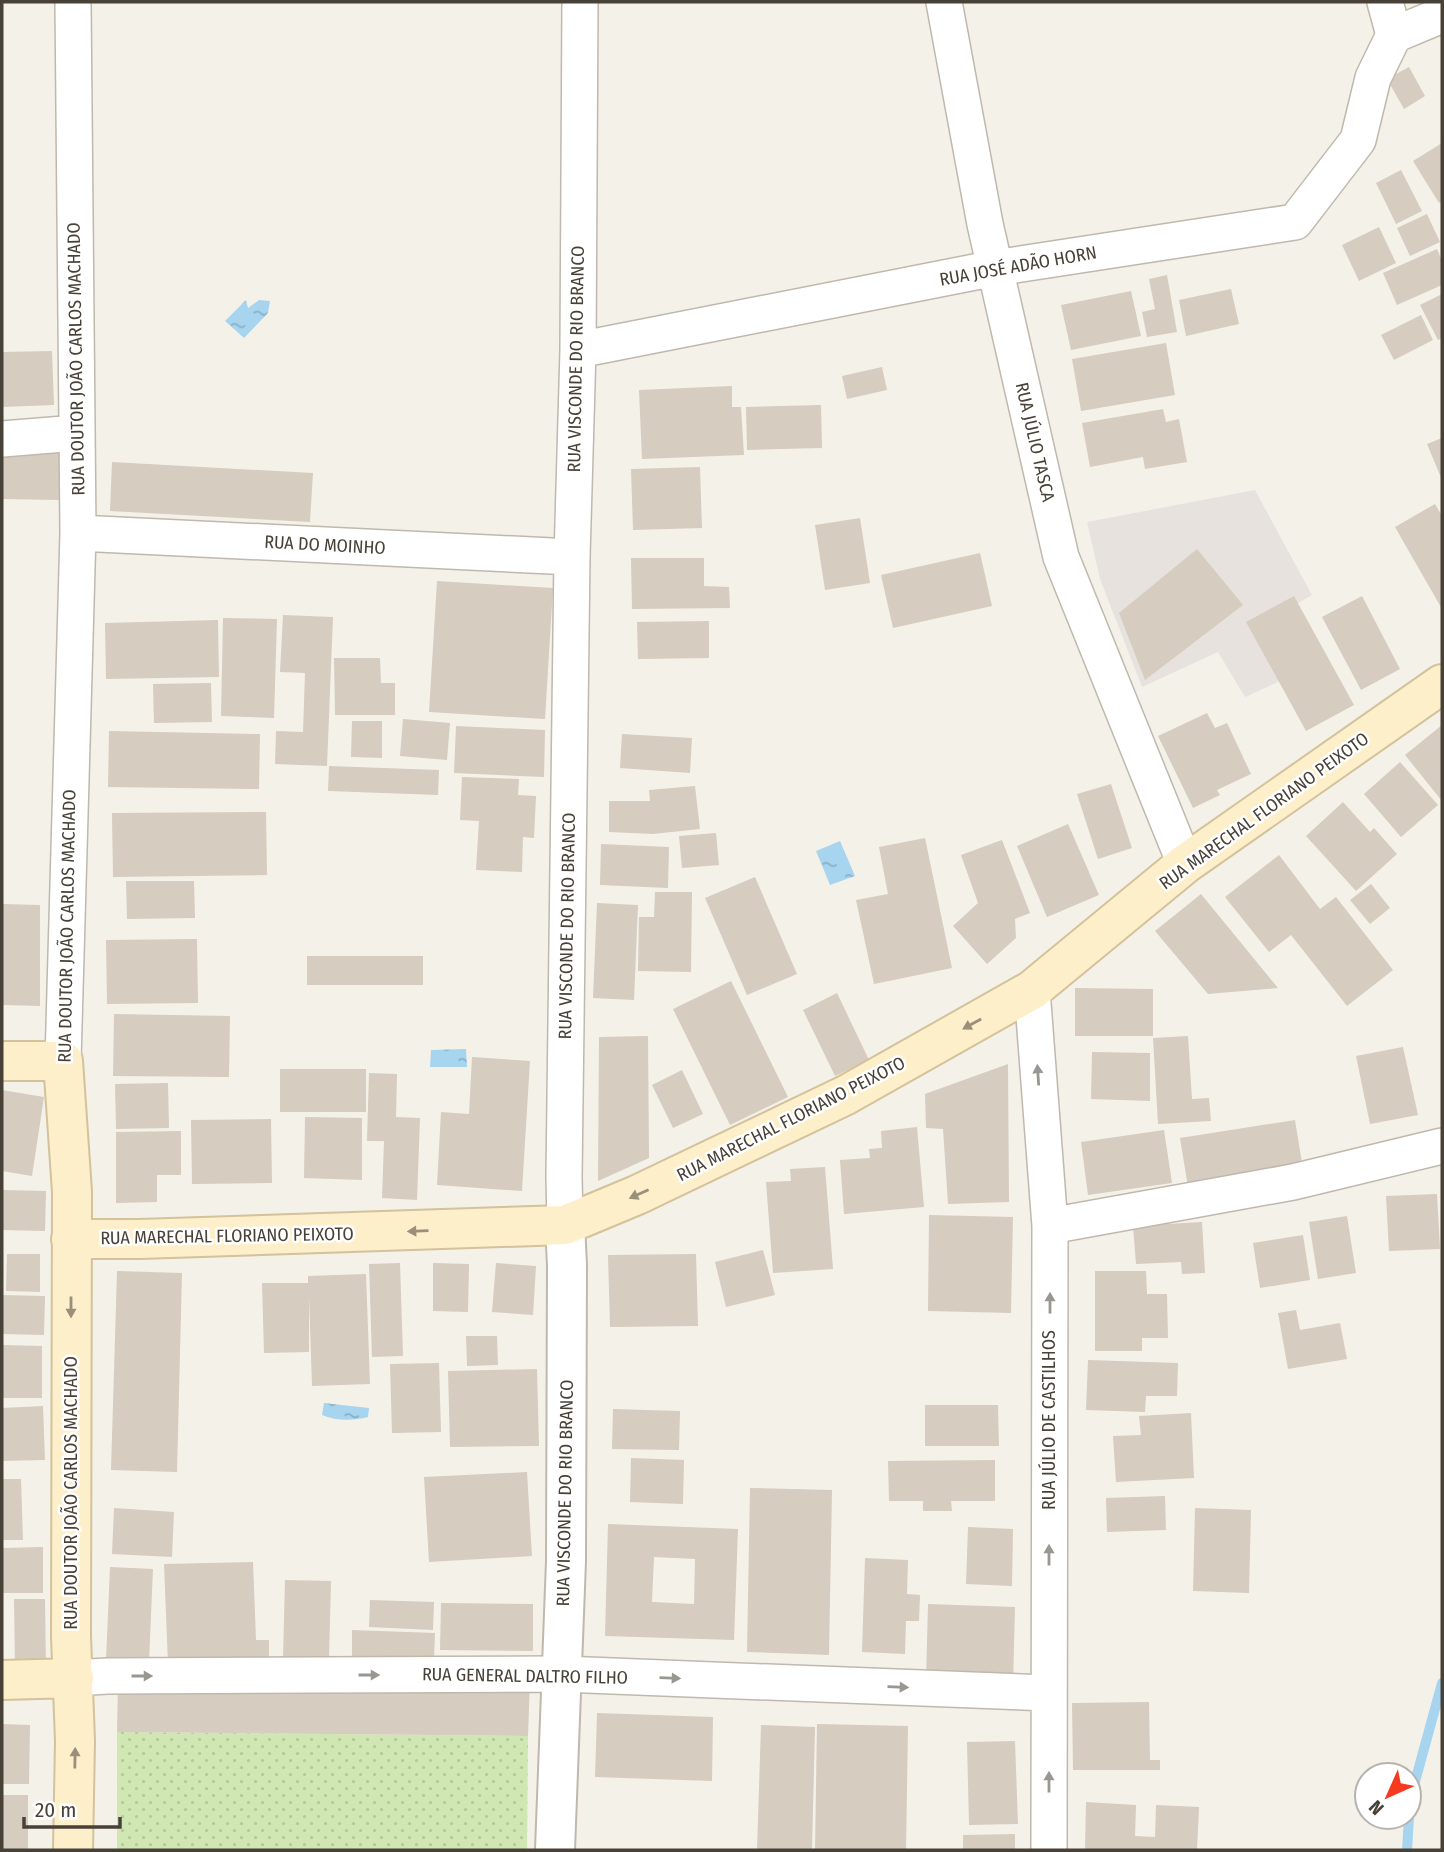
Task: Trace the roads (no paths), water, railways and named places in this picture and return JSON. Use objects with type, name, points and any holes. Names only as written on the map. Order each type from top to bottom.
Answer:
[{"type":"main road","name":"RUA MARECHAL FLORIANO PEIXOTO","points":[[71,1239],[565,1225],[637,1195],[846,1095],[1032,990],[1185,864],[1442,684]]},
{"type":"main road","points":[[2,1061],[62,1061]]},
{"type":"main road","name":"RUA DOUTOR JOÃO CARLOS MACHADO","points":[[62,1061],[72,1192],[71,1636],[75,1741],[73,1850]]},
{"type":"main road","name":"RUA GENERAL DALTRO FILHO","points":[[2,1680],[74,1678]]},
{"type":"street","name":"RUA DOUTOR JOÃO CARLOS MACHADO","points":[[62,1061],[78,533],[73,2]]},
{"type":"street","name":"RUA VISCONDE DO RIO BRANCO","points":[[555,1850],[566,1562],[568,1265],[564,1177],[572,557],[578,350],[580,2]]},
{"type":"street","name":"RUA JÚLIO TASCA","points":[[944,2],[985,225],[1061,557],[1185,864]]},
{"type":"street","points":[[1389,18],[1442,15]]},
{"type":"street","name":"RUA JOSÉ ADÃO HORN","points":[[578,350],[995,268],[1295,222],[1358,140],[1389,18]]},
{"type":"street","points":[[2,439],[77,433]]},
{"type":"street","name":"RUA DO MOINHO","points":[[78,533],[572,557]]},
{"type":"street","name":"RUA JÚLIO DE CASTILHOS","points":[[1032,990],[1050,1226],[1049,1850]]},
{"type":"street","points":[[1050,1226],[1293,1182],[1442,1146]]},
{"type":"street","name":"RUA GENERAL DALTRO FILHO","points":[[74,1678],[562,1674],[1048,1693]]},
{"type":"water","points":[[246,300],[248,308],[259,300],[270,301],[268,313],[244,338],[225,321]]},
{"type":"water","points":[[840,841],[855,876],[830,885],[816,851]]},
{"type":"water","points":[[466,1049],[467,1067],[430,1067],[431,1050]]},
{"type":"water","points":[[324,1403],[369,1408],[368,1417],[345,1420],[328,1417],[322,1415]]},
{"type":"waterway","points":[[1421,1761],[1442,1683]]},
{"type":"waterway","points":[[1407,1850],[1408,1831]]}]
